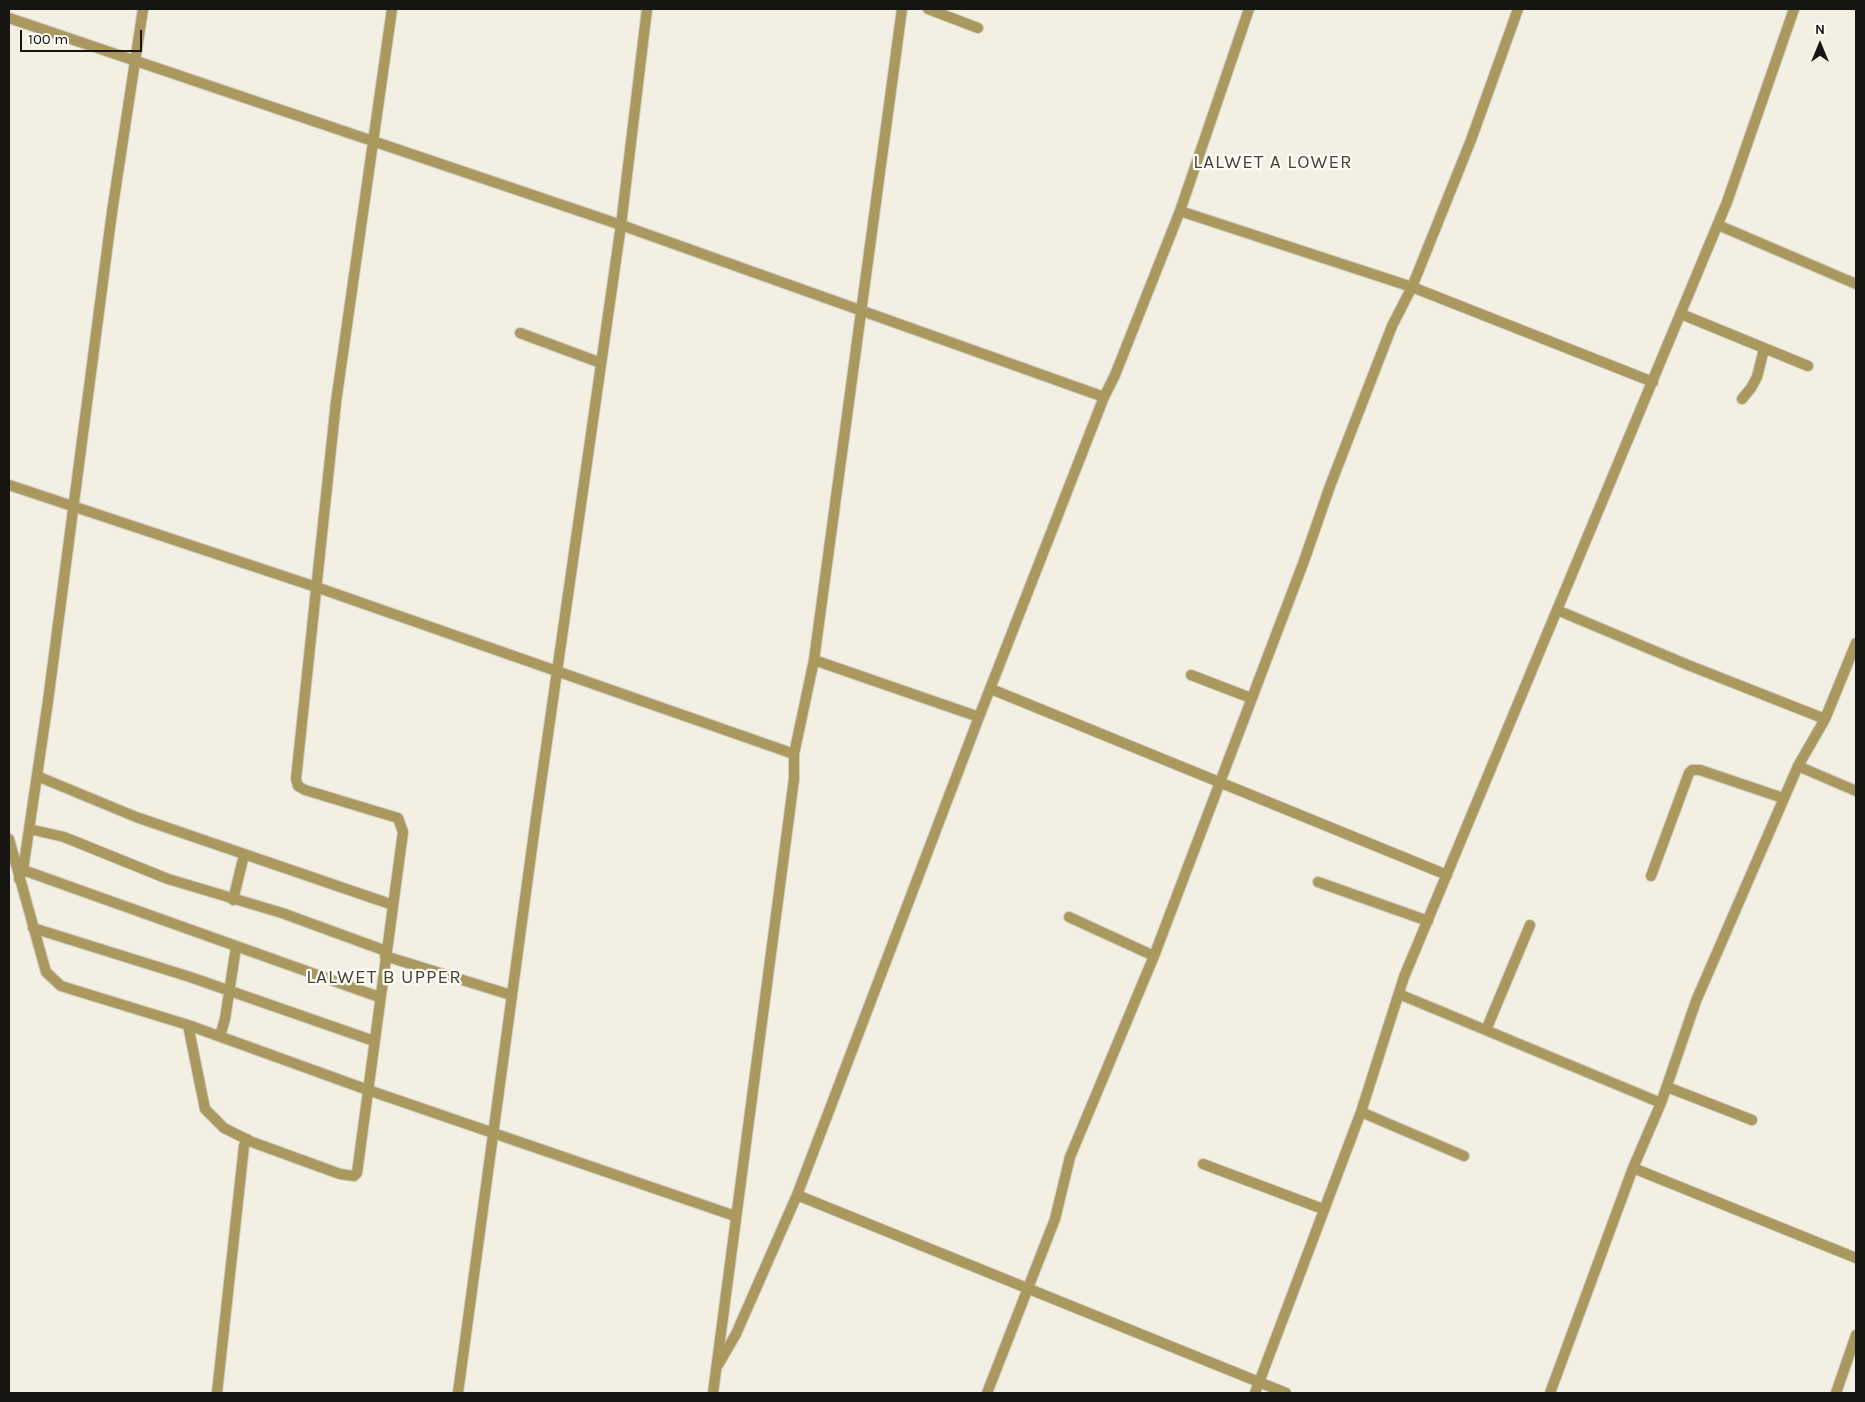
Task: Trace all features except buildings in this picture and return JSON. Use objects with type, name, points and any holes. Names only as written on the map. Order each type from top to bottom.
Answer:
[{"type":"street","points":[[11,9],[9,18],[621,224],[862,312],[1104,397]]},
{"type":"street","points":[[21,874],[37,776],[112,212],[143,9]]},
{"type":"street","points":[[188,1025],[204,1109],[224,1128],[247,1139],[340,1174],[354,1176],[358,1168],[379,997],[403,832],[398,818],[305,790],[298,786],[296,779],[336,402],[392,9]]},
{"type":"street","points":[[458,1393],[511,995],[621,224],[647,9]]},
{"type":"street","points":[[713,1393],[794,779],[794,754],[814,660],[902,9]]},
{"type":"street","points":[[928,9],[978,28]]},
{"type":"street","points":[[718,1365],[736,1334],[798,1195],[979,717],[1104,397],[1115,375],[1180,211],[1249,9]]},
{"type":"street","points":[[987,1393],[1055,1220],[1070,1157],[1154,956],[1389,335],[1412,287],[1471,140],[1518,9]]},
{"type":"street","points":[[1255,1393],[1361,1112],[1399,994],[1718,225],[1794,9]]},
{"type":"street","points":[[1180,211],[1412,287],[1654,382]]},
{"type":"street","points":[[1718,225],[1856,284]]},
{"type":"street","points":[[1681,314],[1808,366]]},
{"type":"street","points":[[520,333],[601,362]]},
{"type":"street","points":[[1742,399],[1752,388],[1757,377],[1764,349]]},
{"type":"street","points":[[9,485],[316,587],[557,673],[794,754]]},
{"type":"street","points":[[1557,610],[1688,666],[1824,719]]},
{"type":"street","points":[[1550,1393],[1633,1168],[1661,1104],[1696,1001],[1783,798],[1824,719],[1856,642]]},
{"type":"street","points":[[814,660],[979,717]]},
{"type":"street","points":[[1191,675],[1251,698]]},
{"type":"street","points":[[991,689],[1447,875]]},
{"type":"street","points":[[1798,766],[1856,791]]},
{"type":"street","points":[[1651,876],[1689,773],[1692,770],[1700,770],[1783,798]]},
{"type":"street","points":[[37,776],[136,817],[393,905]]},
{"type":"street","points":[[29,829],[64,837],[168,879],[233,900],[282,913],[386,953],[511,995]]},
{"type":"street","points":[[9,839],[21,874],[46,972],[61,986],[188,1025],[494,1134],[735,1216]]},
{"type":"street","points":[[233,900],[244,855]]},
{"type":"street","points":[[21,874],[379,997]]},
{"type":"street","points":[[1318,882],[1428,921]]},
{"type":"street","points":[[1069,918],[1154,956]]},
{"type":"street","points":[[1486,1030],[1530,925]]},
{"type":"street","points":[[34,928],[374,1041]]},
{"type":"street","points":[[220,1036],[225,1019],[236,947]]},
{"type":"street","points":[[1399,994],[1661,1104]]},
{"type":"street","points":[[1667,1087],[1752,1120]]},
{"type":"street","points":[[1361,1112],[1464,1156]]},
{"type":"street","points":[[217,1393],[244,1146],[247,1139]]},
{"type":"street","points":[[1203,1164],[1324,1209]]},
{"type":"street","points":[[1633,1168],[1856,1258]]},
{"type":"street","points":[[798,1195],[1286,1393]]},
{"type":"street","points":[[1836,1393],[1856,1335]]},
{"type":"district","name":"LALWET A LOWER","points":[[1273,163]]},
{"type":"district","name":"LALWET B UPPER","points":[[384,978]]}]
